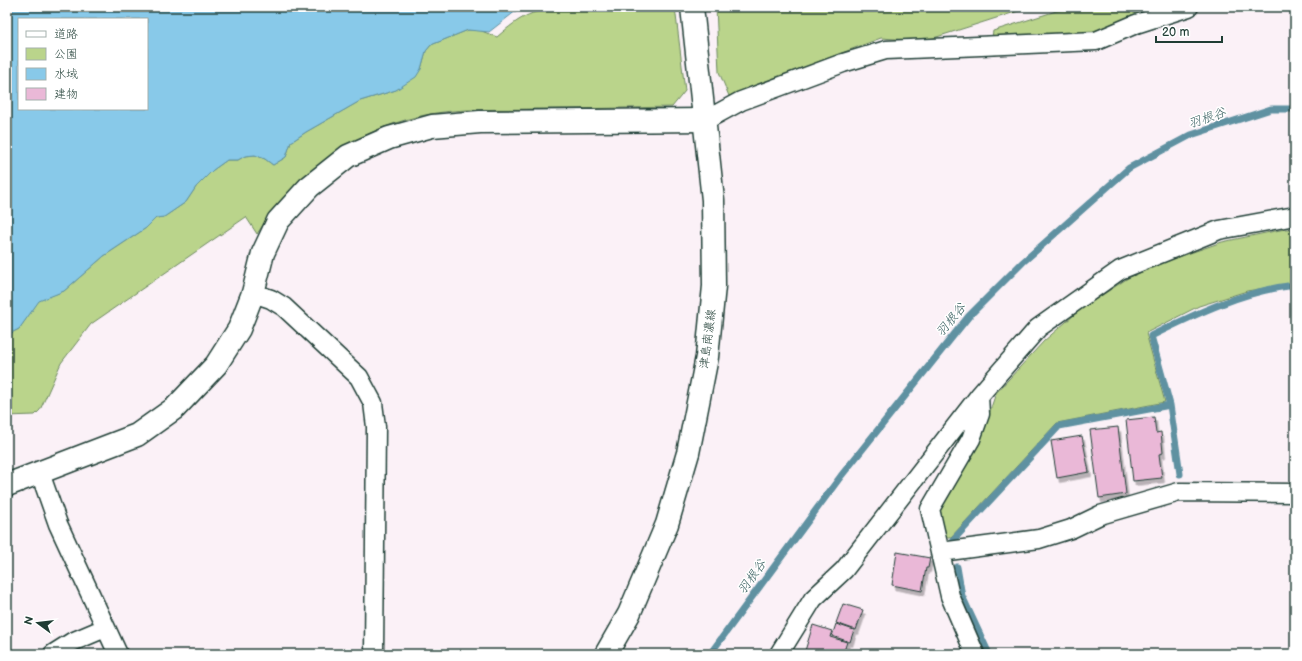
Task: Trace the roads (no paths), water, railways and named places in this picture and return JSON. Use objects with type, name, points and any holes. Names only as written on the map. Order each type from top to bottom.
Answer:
[{"type":"street","name":"津島南濃線","points":[[606,654],[629,614],[667,524],[688,453],[707,357],[714,286],[713,200],[706,120],[692,7]]},
{"type":"street","points":[[7,485],[137,435],[175,408],[216,365],[238,328],[253,293],[263,253],[278,221],[309,187],[348,156],[389,138],[432,126],[480,122],[706,120],[741,101],[843,63],[886,50],[1096,41],[1136,24],[1189,7]]},
{"type":"street","points":[[779,654],[813,599],[844,570],[979,396],[1038,328],[1120,270],[1219,230],[1295,216]]},
{"type":"street","points":[[253,293],[271,299],[284,306],[359,377],[373,403],[376,427],[374,654]]},
{"type":"street","points":[[975,654],[950,596],[930,509],[971,439],[980,414],[979,396]]},
{"type":"street","points":[[40,472],[58,524],[118,654]]},
{"type":"street","points":[[941,552],[1039,539],[1070,529],[1100,515],[1179,492],[1295,493]]},
{"type":"street","points":[[53,654],[72,642],[105,628]]},
{"type":"water","points":[[7,7],[521,7],[489,32],[468,30],[431,45],[426,51],[421,69],[416,77],[396,90],[360,101],[306,132],[291,142],[286,157],[273,165],[265,159],[255,155],[245,156],[238,160],[227,160],[213,170],[196,187],[186,202],[164,217],[156,218],[146,228],[104,256],[64,291],[39,301],[19,329],[7,335]]},
{"type":"waterway","name":"羽根谷","points":[[710,654],[841,476],[969,316],[1023,262],[1129,168],[1191,135],[1271,109],[1295,109]]},
{"type":"waterway","points":[[954,539],[1059,426],[1170,405],[1151,336],[1221,304],[1257,292],[1295,285]]},
{"type":"waterway","points":[[1170,405],[1180,474]]},
{"type":"waterway","points":[[957,567],[962,596],[989,654]]}]
